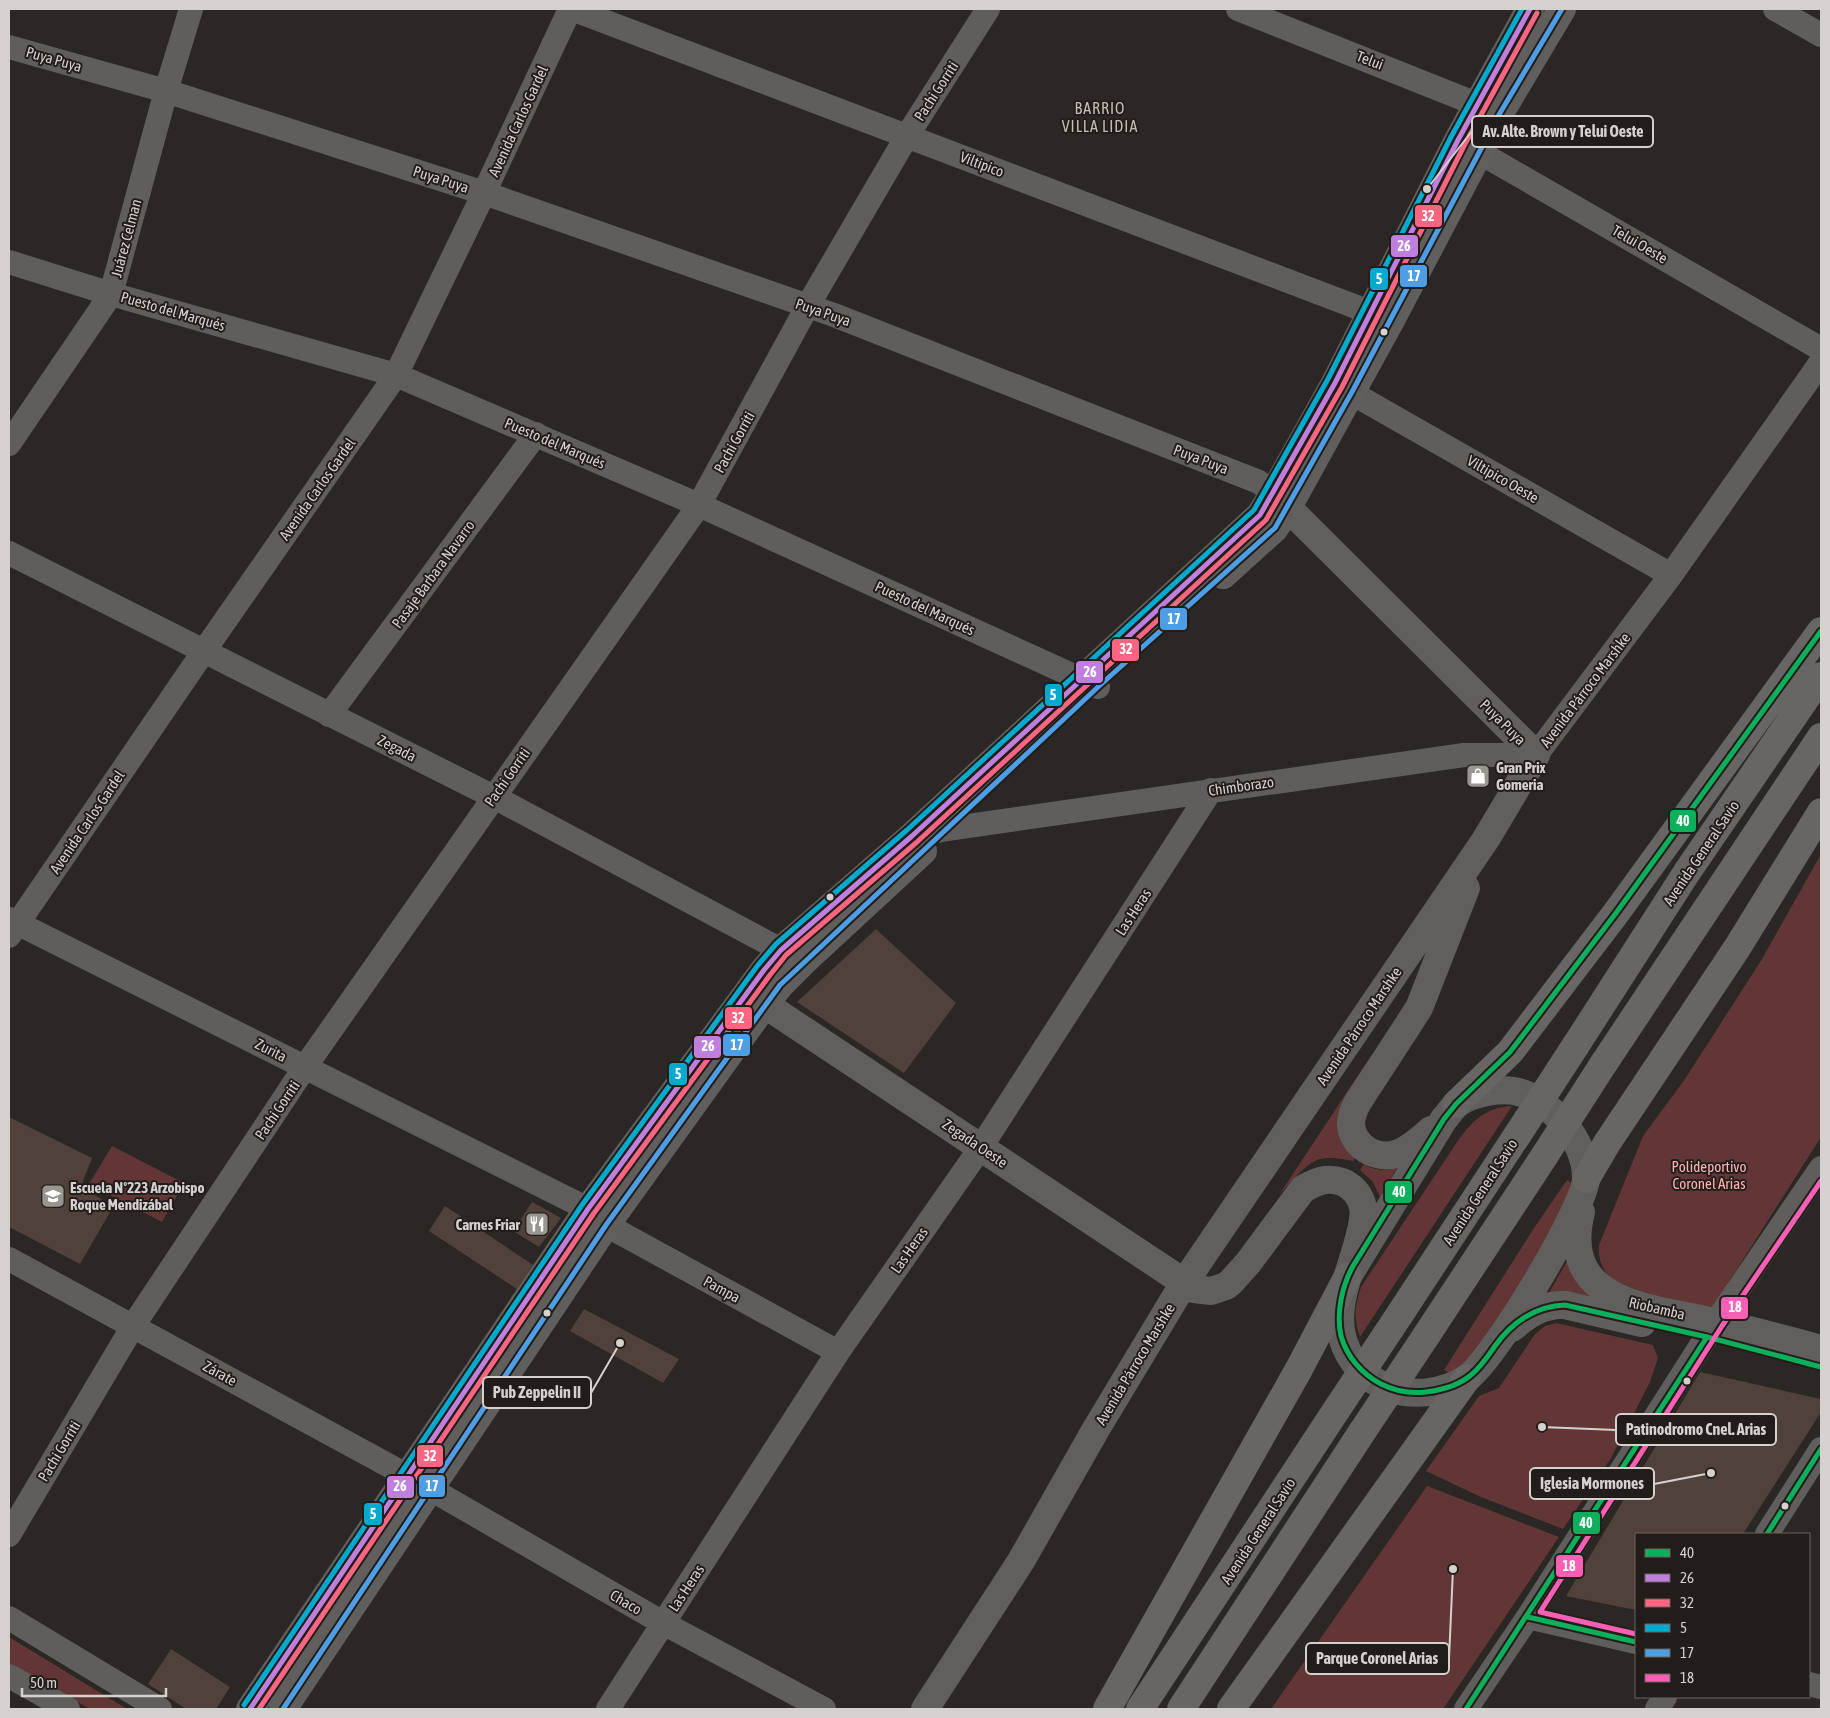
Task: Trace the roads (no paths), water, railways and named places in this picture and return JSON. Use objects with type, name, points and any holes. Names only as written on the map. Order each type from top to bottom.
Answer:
[{"type":"highway","points":[[1450,1112],[1510,1052],[1616,913],[1821,631]]},
{"type":"highway","name":"Avenida General Savio","points":[[1140,1709],[1518,1134],[1687,872],[1821,676]]},
{"type":"highway","points":[[1181,1709],[1545,1156],[1604,1063],[1821,737]]},
{"type":"highway","points":[[1585,1184],[1607,1143],[1622,1124],[1742,940],[1821,812]]},
{"type":"highway","points":[[1107,1709],[1299,1369],[1348,1276]]},
{"type":"highway","points":[[1231,1709],[1467,1378]]},
{"type":"main road","points":[[283,1709],[419,1483],[597,1217],[756,998],[780,985],[792,956],[912,836],[1090,683],[1275,528],[1281,501],[1344,388],[1489,108],[1530,9]]},
{"type":"main road","points":[[1489,108],[1562,9]]},
{"type":"main road","name":"Puya Puya","points":[[1281,501],[1536,755]]},
{"type":"main road","points":[[792,956],[947,829],[1090,683]]},
{"type":"main road","name":"Avenida Párroco Marshke","points":[[925,1709],[1021,1561],[1096,1430],[1184,1283],[1486,839],[1536,755]]},
{"type":"main road","points":[[1486,839],[1419,1008],[1358,1102],[1352,1115],[1351,1126],[1354,1136],[1362,1147],[1383,1156],[1394,1154],[1405,1150],[1450,1112],[1473,1096],[1500,1090],[1517,1092],[1534,1100],[1555,1114],[1576,1139],[1584,1162],[1585,1184],[1570,1223],[1503,1336]]},
{"type":"main road","name":"Zegada Oeste","points":[[756,998],[1194,1289],[1203,1291],[1217,1290],[1226,1286],[1248,1262],[1303,1189],[1313,1183],[1324,1180],[1340,1181],[1352,1187],[1361,1198],[1364,1218],[1348,1276],[1340,1313],[1340,1328],[1346,1348],[1356,1364],[1362,1371],[1386,1386],[1414,1393],[1448,1388],[1467,1378],[1484,1362],[1503,1336]]},
{"type":"main road","points":[[1348,1276],[1450,1112]]},
{"type":"main road","name":"Riobamba","points":[[1585,1184],[1577,1226],[1577,1245],[1582,1265],[1594,1282],[1610,1295],[1821,1367]]},
{"type":"main road","name":"Riobamba","points":[[1503,1336],[1525,1317],[1540,1308],[1565,1305],[1821,1348]]},
{"type":"main road","points":[[250,1709],[419,1483]]},
{"type":"street","name":"Juárez Celman","points":[[9,444],[111,294],[166,90],[191,9]]},
{"type":"street","name":"Viltipico","points":[[571,9],[1381,316]]},
{"type":"street","name":"Avenida Carlos Gardel","points":[[12,926],[396,375],[571,9]]},
{"type":"street","name":"Pachi Gorriti","points":[[9,1535],[133,1326],[305,1067],[700,504],[807,307],[907,136],[988,9]]},
{"type":"street","name":"Telui","points":[[1242,9],[1489,108]]},
{"type":"street","points":[[1775,9],[1821,34]]},
{"type":"street","name":"Puya Puya","points":[[9,47],[166,90],[484,192],[834,315],[1260,482],[1281,501]]},
{"type":"street","name":"Telui Oeste","points":[[1469,146],[1821,349]]},
{"type":"street","name":"Puesto del Marqués","points":[[9,262],[111,294],[396,375],[700,504],[1090,683]]},
{"type":"street","name":"Avenida Párroco Marshke","points":[[1536,755],[1671,575],[1821,362]]},
{"type":"street","name":"Viltipico Oeste","points":[[1344,388],[1671,575]]},
{"type":"street","name":"Pasaje Barbara Navarro","points":[[329,715],[536,434]]},
{"type":"street","name":"Zegada","points":[[9,553],[494,797],[792,956]]},
{"type":"street","name":"Chimborazo","points":[[912,836],[947,829],[1211,790],[1464,755],[1536,755]]},
{"type":"street","name":"Las Heras","points":[[608,1709],[838,1352],[981,1147],[1211,790]]},
{"type":"street","name":"Zurita","points":[[12,926],[305,1067],[597,1217]]},
{"type":"street","points":[[1466,1709],[1712,1330],[1821,1168]]},
{"type":"street","name":"Pampa","points":[[597,1217],[838,1352]]},
{"type":"street","name":"Zárate","points":[[9,1259],[419,1483]]},
{"type":"street","points":[[1768,1533],[1821,1449]]},
{"type":"street","name":"Chaco","points":[[419,1483],[663,1623],[824,1709]]},
{"type":"street","points":[[1528,1616],[1635,1642]]},
{"type":"street","points":[[9,1618],[160,1709]]},
{"type":"street","points":[[9,1676],[68,1709]]},
{"type":"street","points":[[1657,1709],[1664,1698]]},
{"type":"place","name":"Av. Alte. Brown y Telui Oeste","points":[[1427,189]]},
{"type":"place","name":"Gran Prix Gomeria","points":[[1478,776]]},
{"type":"place","name":"Escuela Nº223 Arzobispo Roque Mendizábal","points":[[53,1196]]},
{"type":"place","name":"Carnes Friar","points":[[537,1224]]},
{"type":"place","name":"Pub Zeppelin II","points":[[620,1343]]},
{"type":"place","name":"Patinodromo Cnel. Arias","points":[[1542,1427]]},
{"type":"place","name":"Iglesia Mormones","points":[[1711,1473]]},
{"type":"place","name":"Parque Coronel Arias","points":[[1453,1569]]},
{"type":"district","name":"BARRIO VILLA LIDIA","points":[[1100,117]]},
{"type":"park label","name":"Polideportivo Coronel Arias","points":[[1709,1174]]}]
